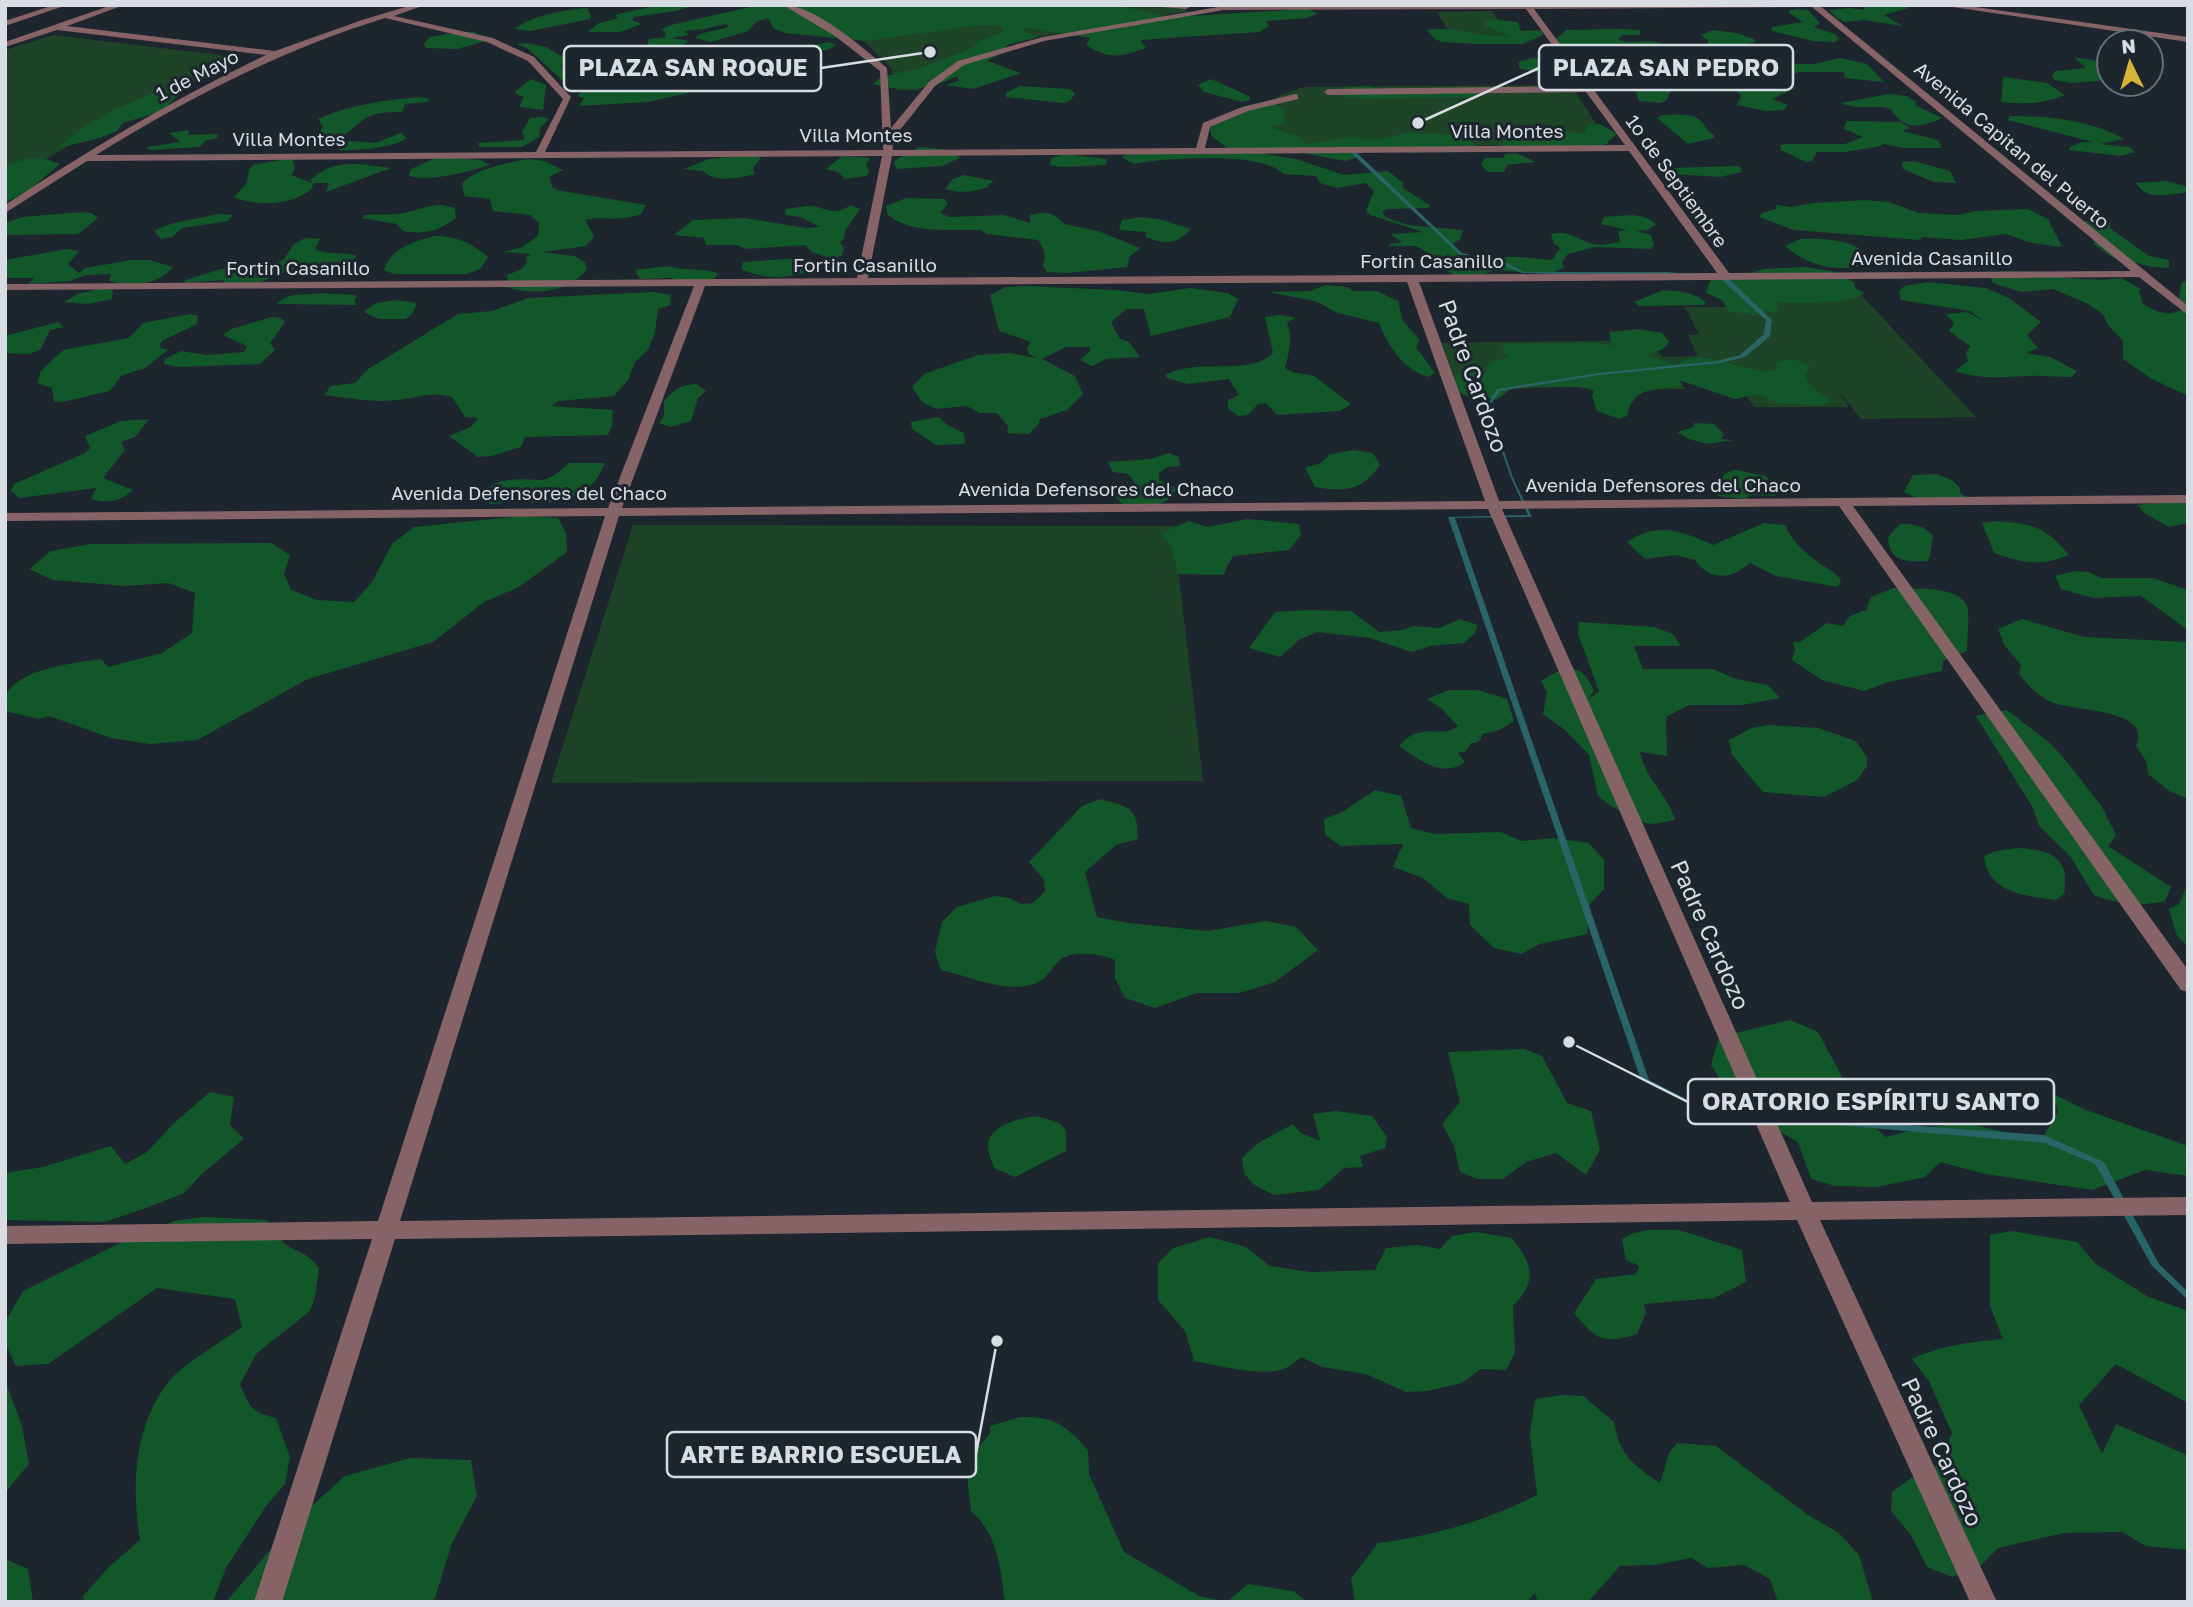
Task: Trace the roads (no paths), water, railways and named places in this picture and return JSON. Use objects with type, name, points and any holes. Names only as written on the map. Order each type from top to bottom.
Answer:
[{"type":"street","points":[[5,24],[63,5]]},
{"type":"street","points":[[5,46],[120,5]]},
{"type":"street","name":"1 de Mayo","points":[[5,211],[83,158],[163,112],[275,54],[421,5]]},
{"type":"street","points":[[787,5],[811,16],[854,43],[884,70],[888,152],[862,282]]},
{"type":"street","points":[[1143,5],[1224,8],[1815,5]]},
{"type":"street","name":"Avenida Capitan del Puerto","points":[[1815,5],[2188,312]]},
{"type":"street","points":[[1943,5],[2188,40]]},
{"type":"street","name":"1o de Septiembre","points":[[1527,6],[1725,276]]},
{"type":"street","points":[[887,140],[932,84],[961,62],[1043,39],[1224,8]]},
{"type":"street","points":[[386,16],[490,40],[531,59],[568,99],[539,155]]},
{"type":"street","points":[[54,27],[275,54]]},
{"type":"street","points":[[1328,92],[1588,89]]},
{"type":"street","points":[[1200,150],[1206,125],[1245,108],[1295,97]]},
{"type":"street","name":"Villa Montes","points":[[83,158],[1630,148]]},
{"type":"street","name":"Avenida Casanillo","points":[[1725,276],[2140,274]]},
{"type":"street","name":"Fortin Casanillo","points":[[5,288],[1725,276]]},
{"type":"street","name":"Padre Cardozo","points":[[1412,279],[1494,506],[1805,1212],[1984,1602]]},
{"type":"street","points":[[268,1602],[614,511],[701,284]]},
{"type":"street","name":"Avenida Defensores del Chaco","points":[[5,517],[2188,499]]},
{"type":"street","points":[[1844,503],[2188,985]]},
{"type":"street","points":[[5,1235],[2188,1206]]},
{"type":"place","name":"PLAZA SAN ROQUE","points":[[930,52]]},
{"type":"place","name":"PLAZA SAN PEDRO","points":[[1418,123]]},
{"type":"place","name":"ORATORIO ESPÍRITU SANTO","points":[[1569,1042]]},
{"type":"place","name":"ARTE BARRIO ESCUELA","points":[[997,1341]]}]
